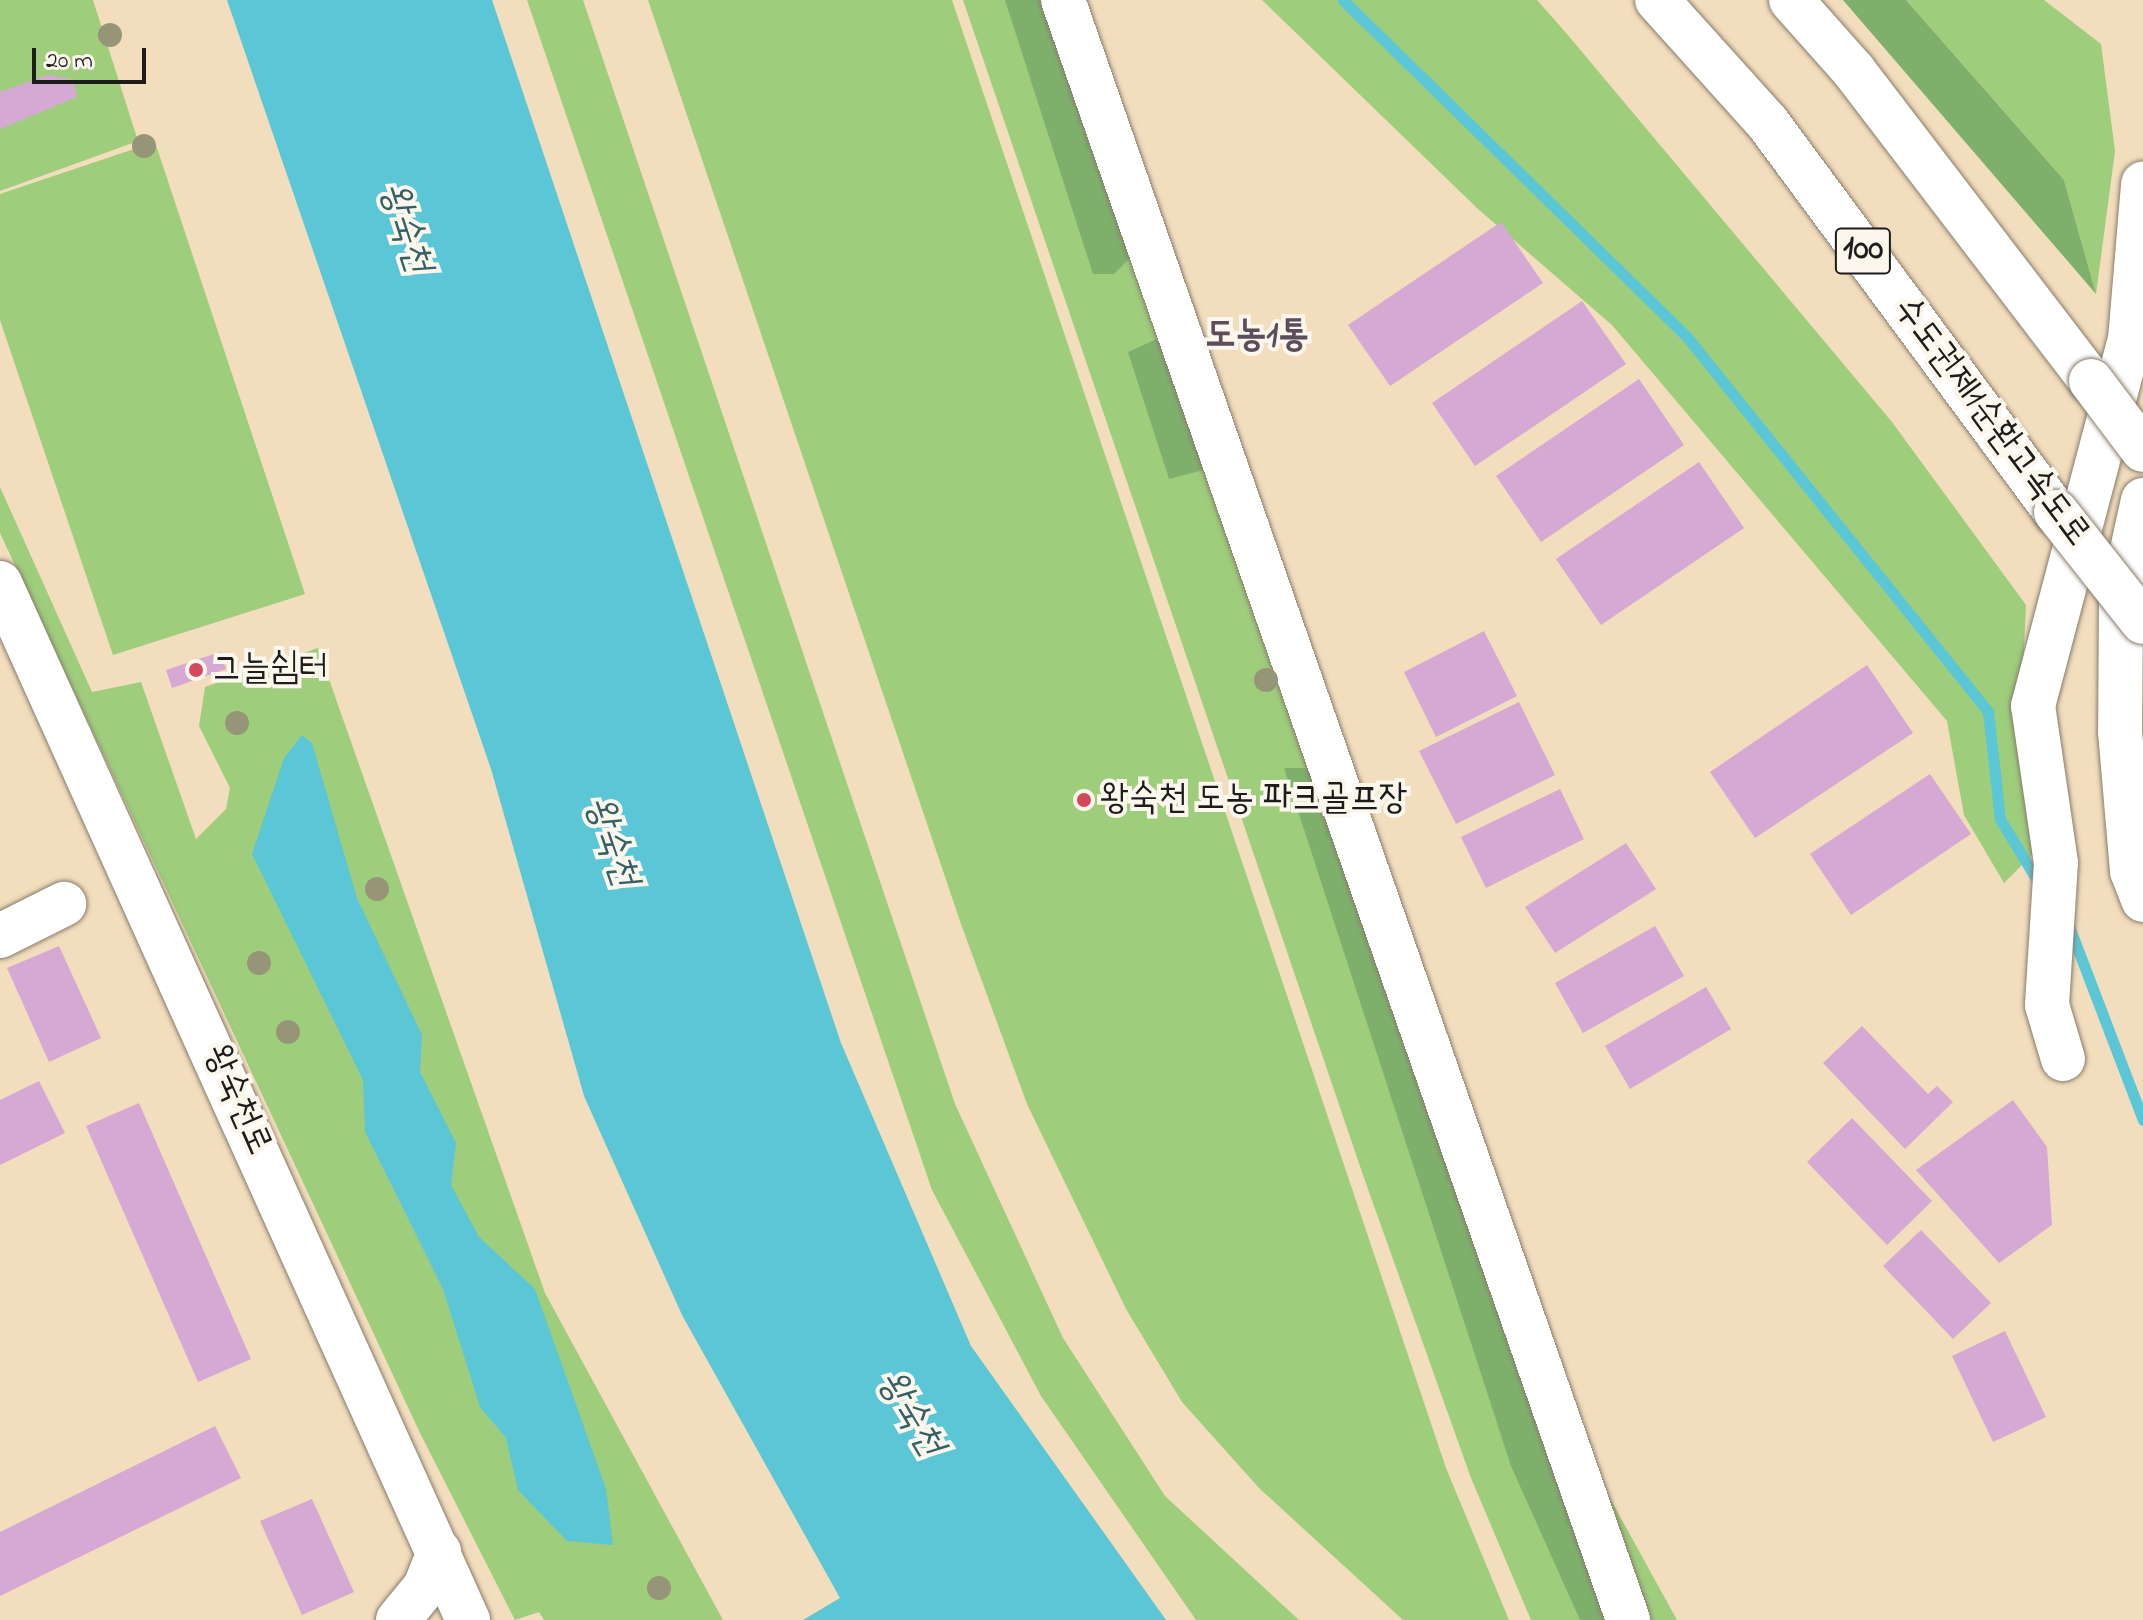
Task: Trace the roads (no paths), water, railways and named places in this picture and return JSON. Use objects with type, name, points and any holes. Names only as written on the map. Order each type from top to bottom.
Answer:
[{"type":"main road","points":[[1063,0],[1628,1620]]},
{"type":"main road","name":"수도권제1순환고속도로","points":[[1657,0],[1767,122],[2056,512],[2143,622]]},
{"type":"main road","points":[[1791,0],[1854,71],[2143,450]]},
{"type":"main road","points":[[2063,1059],[2047,1005],[2056,863],[2033,706],[2130,340],[2143,184]]},
{"type":"main road","points":[[2143,500],[2121,600],[2120,716],[2132,871],[2143,900]]},
{"type":"main road","name":"왕숙천로","points":[[0,583],[468,1620]]},
{"type":"main road","points":[[0,936],[64,904]]},
{"type":"main road","points":[[398,1620],[425,1587],[439,1552]]},
{"type":"water","name":"왕숙천","points":[[227,0],[492,0],[841,1043],[971,1346],[1166,1620],[803,1620],[840,1598],[682,1315],[584,1096],[491,769]]},
{"type":"water","points":[[302,735],[312,743],[357,898],[422,1035],[420,1072],[456,1143],[451,1185],[479,1237],[535,1289],[606,1489],[613,1545],[567,1541],[518,1490],[506,1438],[480,1407],[443,1289],[365,1132],[363,1080],[252,854],[284,758]]},
{"type":"waterway","points":[[1343,0],[1687,337],[1988,712],[2000,819],[2040,885]]},
{"type":"waterway","points":[[2067,921],[2143,1120]]},
{"type":"place","name":"그늘쉼터","points":[[196,670]]},
{"type":"place","name":"왕숙천 도농 파크골프장","points":[[1084,800]]},
{"type":"district","name":"도농1통","points":[[1257,337]]}]
